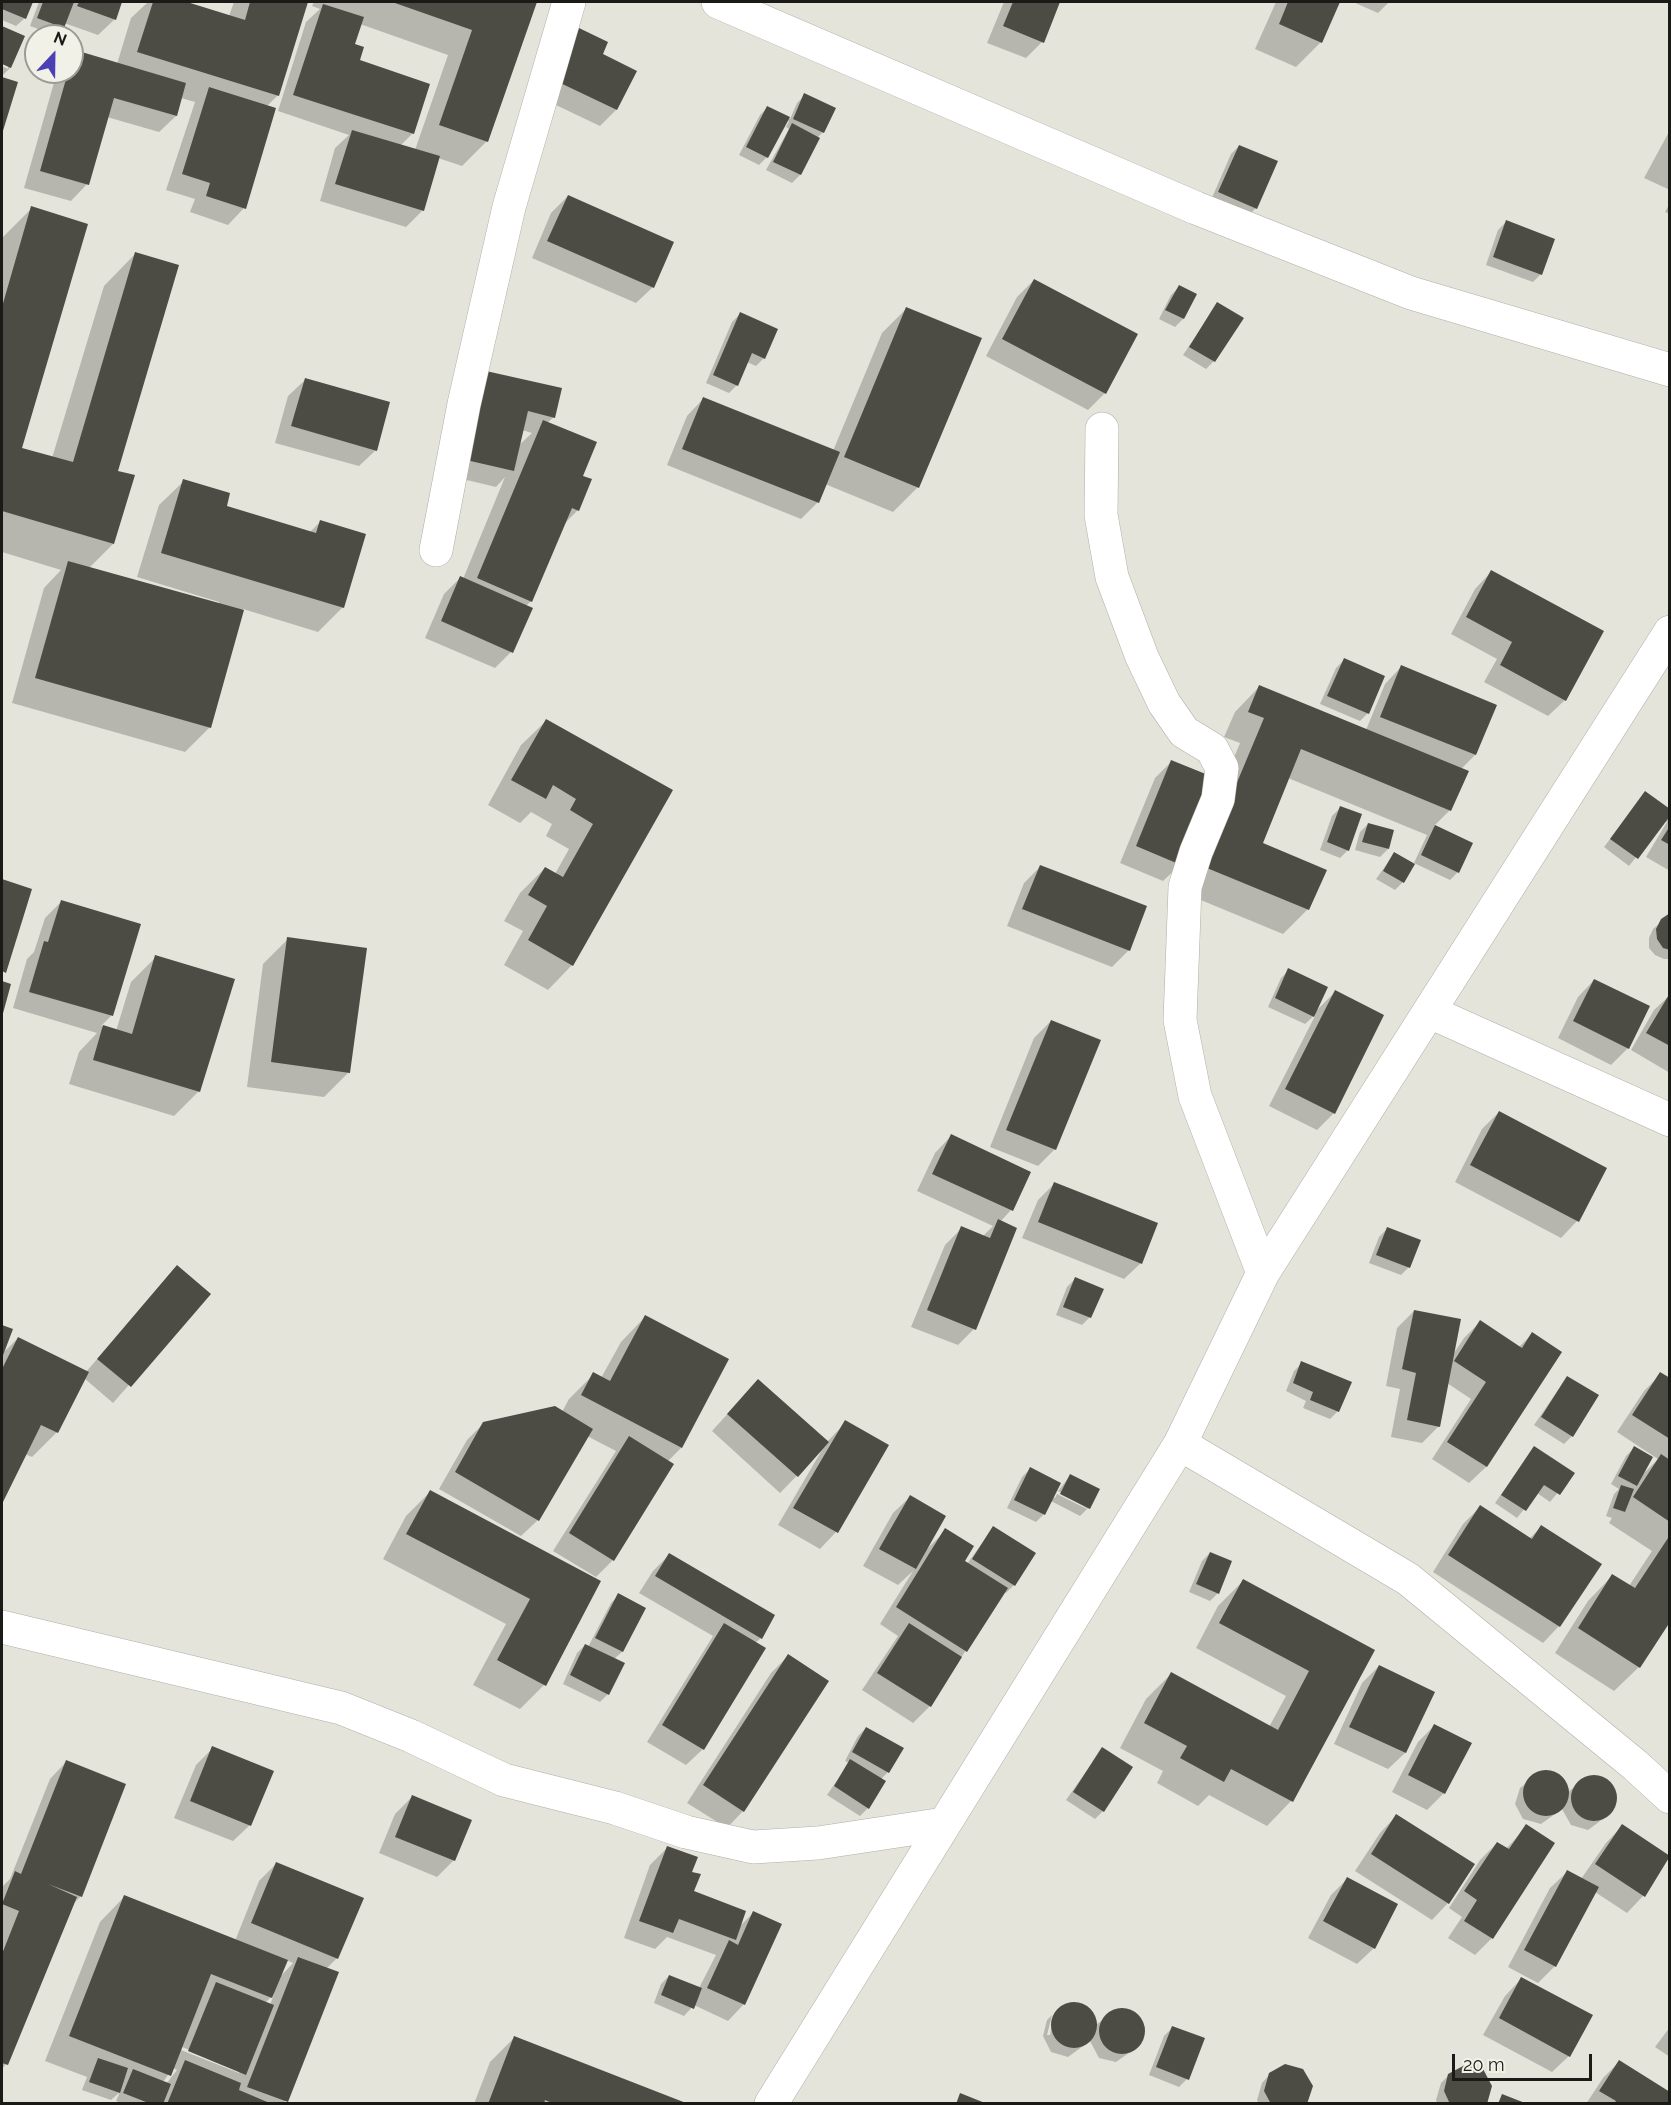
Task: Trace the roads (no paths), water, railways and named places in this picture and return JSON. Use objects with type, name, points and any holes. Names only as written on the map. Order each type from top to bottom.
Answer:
[{"type":"street","points":[[436,550],[464,404],[508,207],[569,2]]},
{"type":"street","points":[[718,2],[1196,208],[1411,294],[1670,370]]},
{"type":"street","points":[[1102,429],[1101,515],[1112,577],[1142,657],[1164,703],[1184,732],[1212,750],[1221,768],[1218,799],[1196,852],[1185,887],[1180,1020],[1196,1096],[1263,1273]]},
{"type":"street","points":[[771,2103],[1180,1444],[1263,1273],[1670,632]]},
{"type":"street","points":[[1430,1012],[1670,1120]]},
{"type":"street","points":[[1180,1444],[1407,1579],[1635,1765],[1670,1797]]},
{"type":"street","points":[[2,1627],[341,1708],[411,1736],[504,1780],[615,1808],[686,1832],[753,1847],[818,1843],[944,1824]]}]
